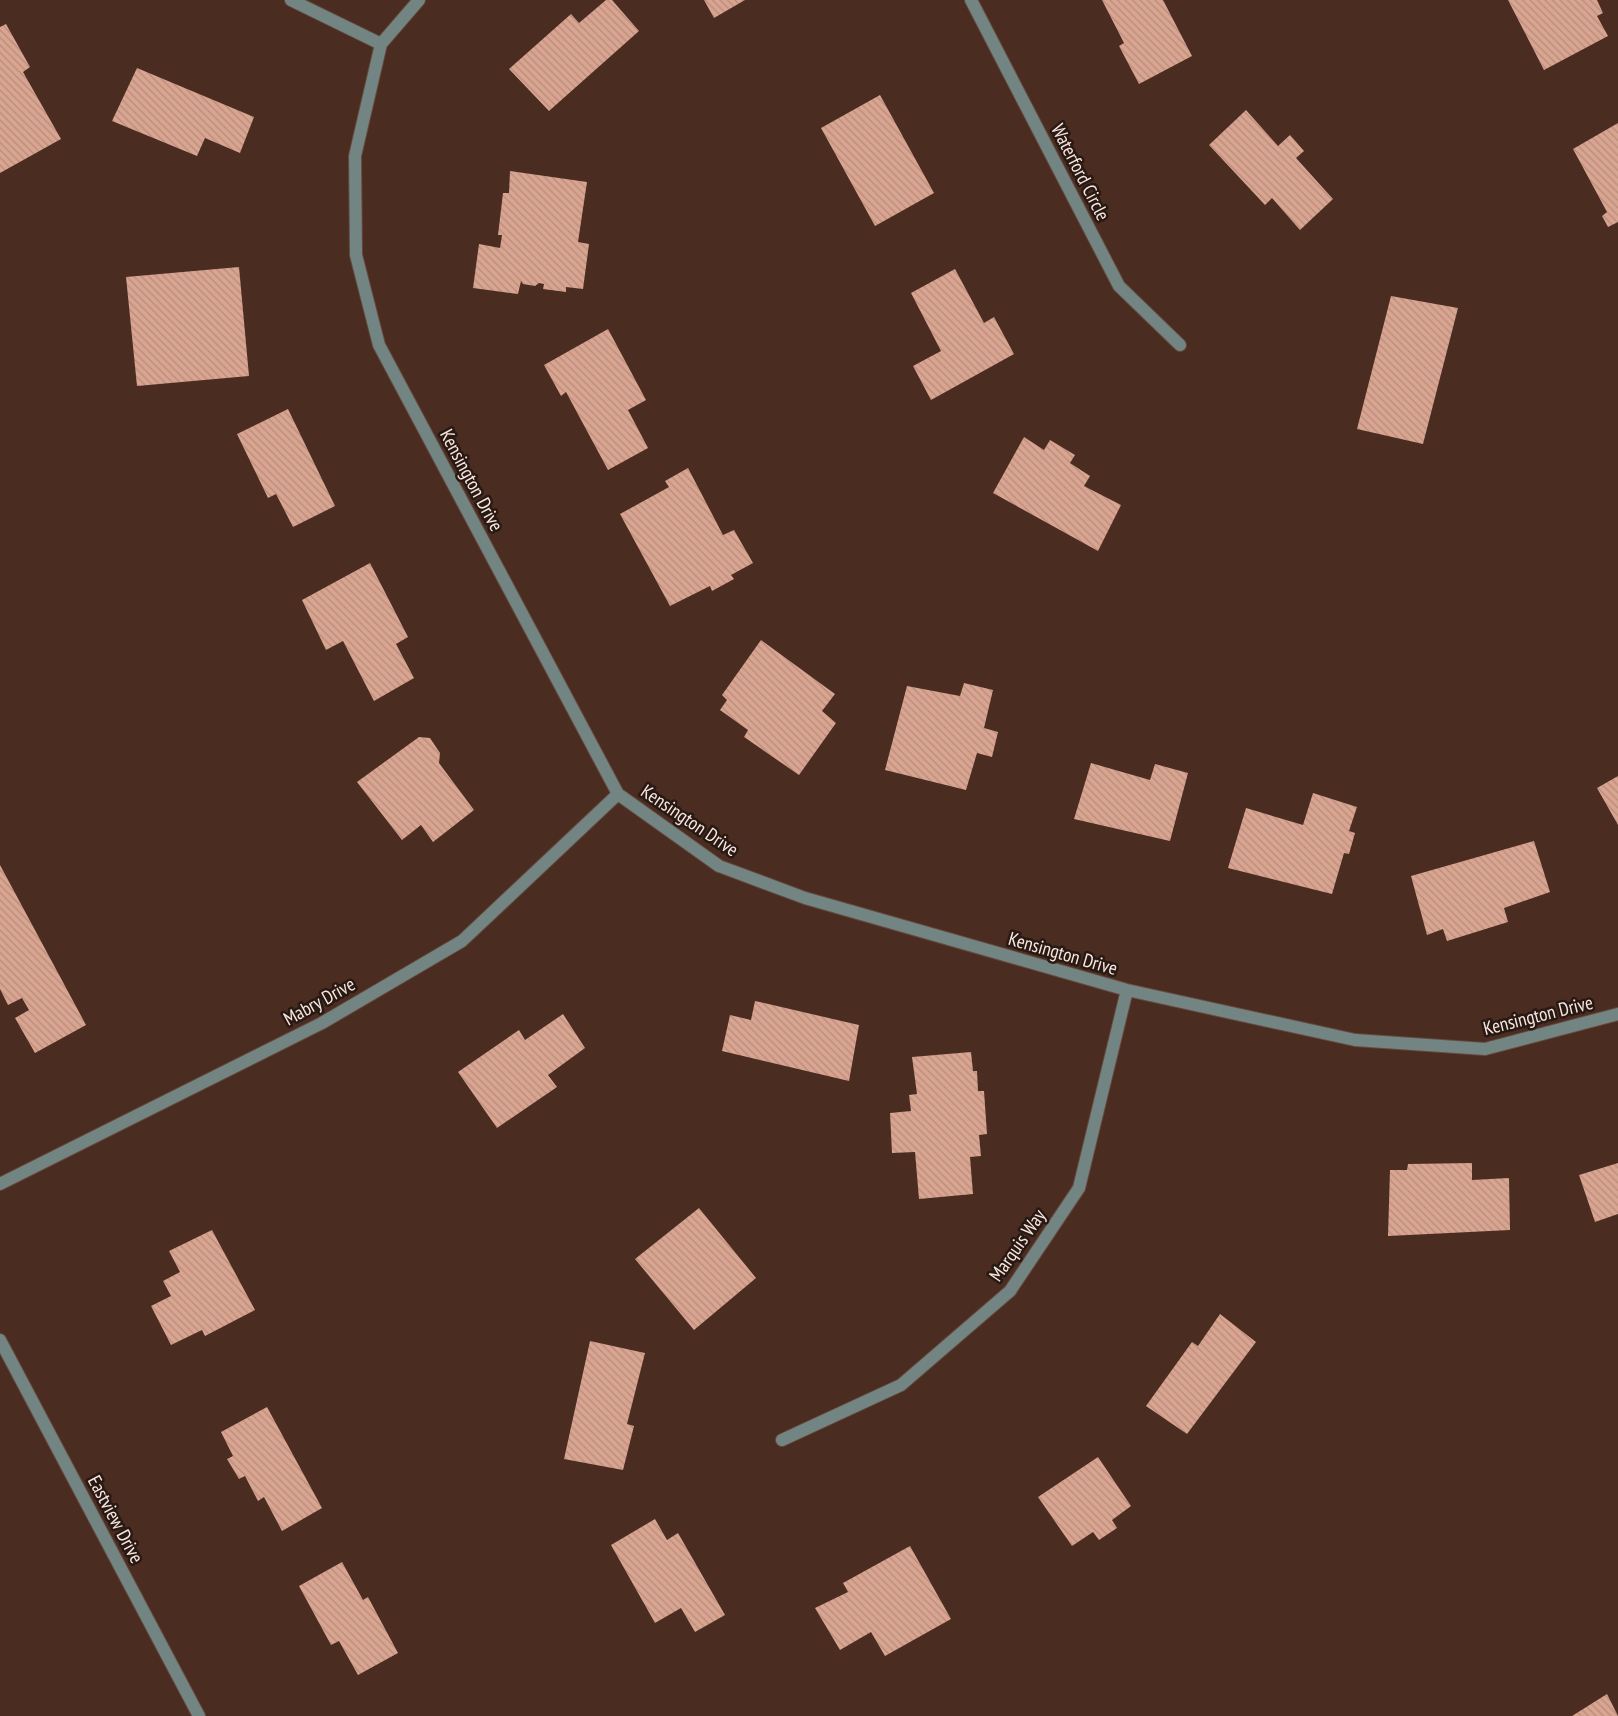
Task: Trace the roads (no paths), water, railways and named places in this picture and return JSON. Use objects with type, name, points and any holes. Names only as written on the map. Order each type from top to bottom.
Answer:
[{"type":"street","points":[[291,0],[381,44]]},
{"type":"street","name":"Kensington Drive","points":[[419,0],[381,44],[355,156],[356,254],[379,345],[618,794],[718,866],[805,898],[1127,990],[1355,1040],[1485,1049],[1618,1014]]},
{"type":"street","name":"Waterford Circle","points":[[971,0],[1119,286],[1180,345]]},
{"type":"street","name":"Mabry Drive","points":[[0,1184],[322,1023],[462,941],[618,794]]},
{"type":"street","name":"Marquis Way","points":[[782,1440],[901,1386],[1010,1291],[1079,1188],[1127,990]]},
{"type":"street","name":"Eastview Drive","points":[[0,1340],[199,1716]]}]
